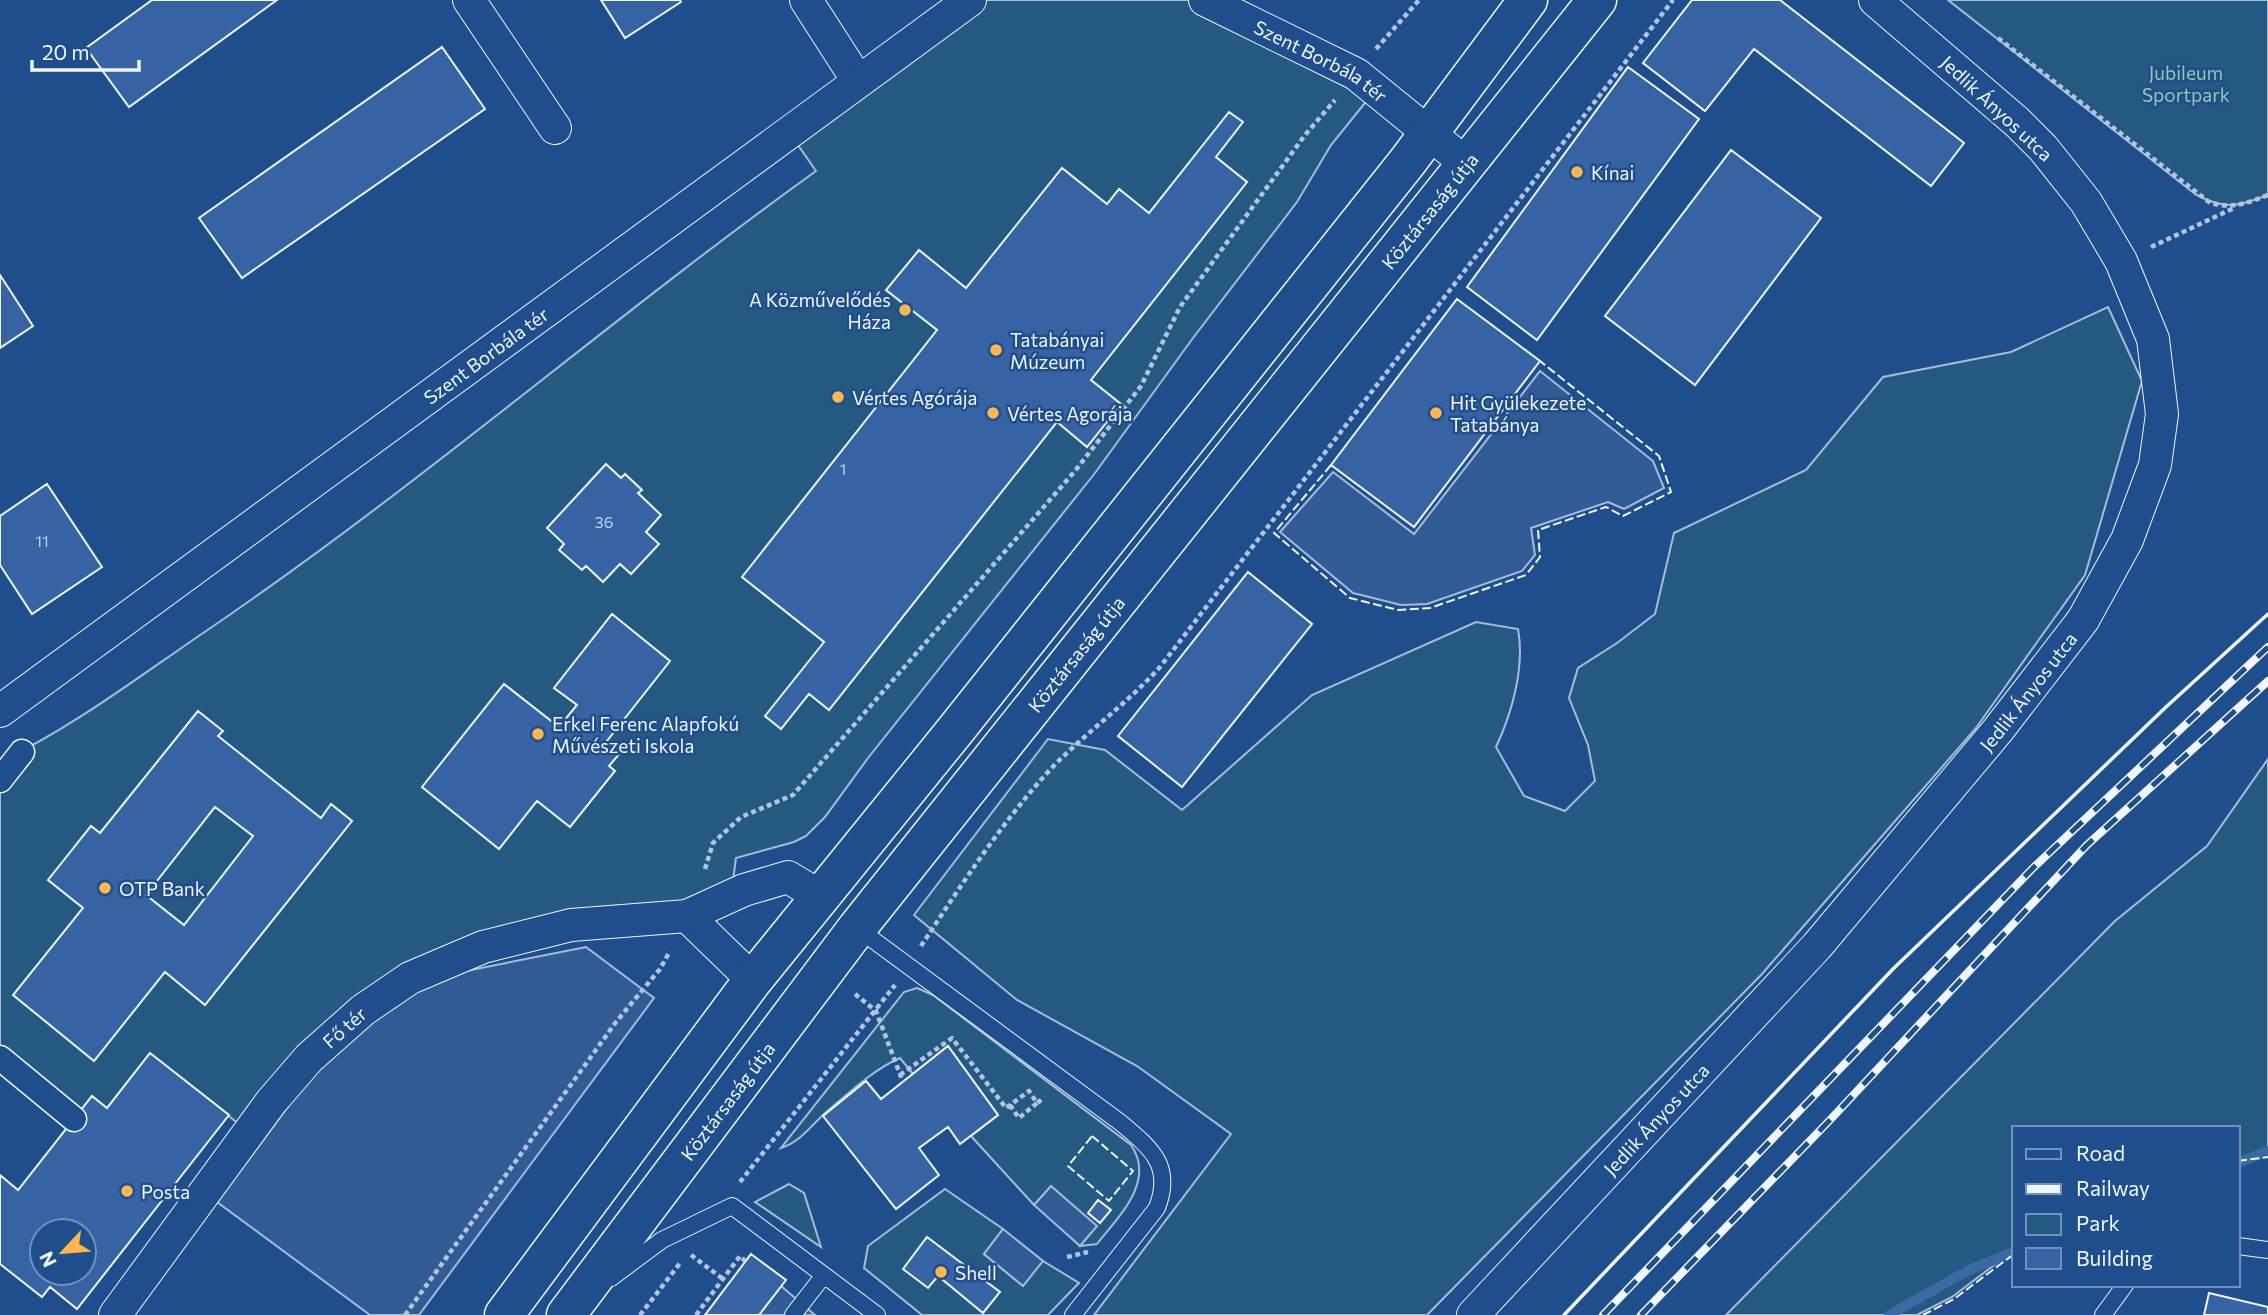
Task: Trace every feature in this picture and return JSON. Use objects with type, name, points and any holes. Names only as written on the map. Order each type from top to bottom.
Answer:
[{"type":"street","points":[[469,0],[555,128]]},
{"type":"street","points":[[806,0],[858,81]]},
{"type":"street","name":"Szent Borbála tér","points":[[0,711],[970,0]]},
{"type":"street","name":"Szent Borbála tér","points":[[1205,0],[1356,74],[1468,165]]},
{"type":"street","points":[[504,1315],[753,980],[1430,133],[1528,0]]},
{"type":"street","name":"Köztársaság útja","points":[[568,1312],[857,928],[1597,0]]},
{"type":"street","name":"Jedlik Ányos utca","points":[[1473,1315],[1817,946],[1998,730],[2083,620],[2127,540],[2155,465],[2162,414],[2153,339],[2121,261],[2086,202],[2043,148],[1965,75],[1875,0]]},
{"type":"street","points":[[0,780],[22,751]]},
{"type":"street","name":"Fő tér","points":[[115,1315],[271,1102],[309,1058],[363,1010],[410,978],[483,947],[571,925],[687,916],[744,890],[788,877],[821,897]]},
{"type":"street","points":[[687,916],[753,980]]},
{"type":"street","points":[[0,1058],[74,1119]]},
{"type":"lane","points":[[857,928],[1121,1123],[1144,1142],[1160,1161],[1164,1189],[1157,1208],[1073,1315]]},
{"type":"lane","points":[[568,1312],[662,1240],[732,1206],[877,1315]]},
{"type":"lane","points":[[2240,1246],[2268,1250]]},
{"type":"lane","points":[[793,1315],[824,1275]]},
{"type":"lane","points":[[2103,1315],[2124,1287]]},
{"type":"path","points":[[405,1315],[616,1022],[660,970],[687,916],[713,843],[741,817],[793,794],[1075,471],[1142,386],[1180,307],[1305,135],[1419,0]]},
{"type":"path","points":[[642,1314],[713,1217],[876,1011],[960,887],[1047,774],[1138,692],[1160,667],[1673,0]]},
{"type":"path","points":[[1998,38],[2195,194],[2221,206],[2237,206]]},
{"type":"path","points":[[2121,261],[2237,206],[2268,195]]},
{"type":"path","points":[[876,1011],[903,1082]]},
{"type":"path","points":[[900,1075],[952,1038],[1006,1108],[1029,1091],[1037,1103]]},
{"type":"path","points":[[1010,1105],[1018,1118],[1052,1091]]},
{"type":"path","points":[[688,1252],[723,1279]]},
{"type":"path","points":[[696,1315],[740,1256],[745,1261]]},
{"type":"green space","points":[[970,0],[1205,0],[1377,88],[1331,145],[1297,202],[1193,338],[1095,473],[868,758],[825,817],[806,836],[794,842],[736,858],[731,895],[483,947],[249,1132],[150,1054],[107,1108],[74,1119],[0,1058],[0,762],[55,733],[107,699],[287,574],[439,460],[739,227],[816,171],[789,132]]},
{"type":"green space","name":"Jubileum Sportpark","points":[[1948,0],[2268,0],[2268,195],[2248,202],[2224,205],[2195,194]]},
{"type":"green space","points":[[2108,307],[2142,381],[2085,575],[1976,728],[1762,974],[1427,1315],[1094,1315],[1231,1134],[1137,1066],[1017,1000],[914,915],[1048,739],[1105,750],[1182,810],[1312,695],[1476,622],[1518,629],[1520,659],[1516,690],[1496,747],[1524,796],[1565,811],[1595,781],[1588,745],[1569,698],[1578,668],[1655,614],[1674,533],[1806,470],[1883,377],[2011,352]]},
{"type":"green space","points":[[2268,759],[2268,1153],[2240,1158],[2240,1126],[2012,1126],[2012,1252],[1952,1297],[1917,1315],[1726,1315],[2115,921],[2207,846]]},
{"type":"green space","points":[[917,988],[933,995],[1131,1145],[1138,1158],[1137,1185],[1124,1210],[1097,1244],[1080,1246],[1096,1226],[1052,1187],[1034,1205],[971,1136],[998,1115],[948,1046],[913,1074],[900,1058],[880,1069],[860,1083],[799,1138],[781,1148],[904,992]]},
{"type":"green space","points":[[789,1184],[804,1193],[821,1247],[755,1202]]},
{"type":"green space","points":[[945,1189],[1003,1229],[984,1254],[1022,1285],[1043,1261],[1079,1283],[1048,1315],[922,1315],[864,1268],[868,1246]]},
{"type":"shaded area","points":[[1540,371],[1653,461],[1664,488],[1624,509],[1608,502],[1531,528],[1535,555],[1522,571],[1427,604],[1401,605],[1353,593],[1280,532],[1333,472],[1414,534]]},
{"type":"shaded area","points":[[586,947],[654,998],[419,1315],[370,1315],[217,1202],[359,1011],[466,971]]},
{"type":"shaded area","points":[[1051,1186],[1097,1226],[1080,1246],[1034,1205]]},
{"type":"shaded area","points":[[1003,1229],[1043,1261],[1023,1286],[984,1254]]},
{"type":"shaded area","points":[[781,1286],[815,1315],[759,1315]]},
{"type":"building","points":[[152,0],[277,0],[129,107],[86,48]]},
{"type":"building","points":[[601,0],[680,0],[681,2],[625,38]]},
{"type":"building","points":[[1692,0],[1780,0],[1964,143],[1931,186],[1754,49],[1705,111],[1643,63]]},
{"type":"building","points":[[442,47],[485,109],[242,278],[199,218]]},
{"type":"building","points":[[1628,67],[1699,119],[1537,340],[1467,287]]},
{"type":"building","name":"Vértes Agorája","points":[[1229,112],[1243,122],[1216,157],[1247,182],[1091,380],[1121,404],[1087,447],[1057,422],[829,710],[809,694],[781,729],[765,716],[824,642],[742,577],[937,330],[886,290],[919,250],[966,288],[1062,168],[1107,204],[1119,189],[1149,213]]},
{"type":"building","points":[[1731,150],[1821,218],[1695,385],[1605,316]]},
{"type":"building","points":[[0,275],[33,326],[0,348]]},
{"type":"building","name":"Hit Gyülekezete Tatabánya","points":[[1457,299],[1540,361],[1414,527],[1331,465]]},
{"type":"building","points":[[606,464],[621,478],[625,474],[642,490],[638,493],[661,515],[646,532],[659,544],[631,574],[620,564],[603,582],[586,566],[582,570],[559,550],[564,544],[547,528]]},
{"type":"building","points":[[47,484],[102,567],[32,614],[0,565],[0,516]]},
{"type":"building","points":[[1248,572],[1312,624],[1182,787],[1118,736]]},
{"type":"building","name":"Erkel Ferenc Alapfokú Művészeti Iskola","points":[[612,614],[670,661],[607,741],[621,752],[609,766],[615,771],[570,827],[537,801],[499,849],[422,787],[504,684],[559,727],[577,705],[554,688]]},
{"type":"building","name":"OTP Bank","points":[[198,711],[223,731],[218,736],[321,818],[331,804],[352,821],[205,1005],[165,972],[94,1061],[13,995],[83,908],[48,880],[91,826],[100,833]],"holes":[[[215,807],[253,836],[184,925],[146,895]]]},
{"type":"building","points":[[948,1046],[998,1115],[960,1144],[948,1127],[919,1148],[939,1175],[896,1209],[823,1116],[866,1081],[881,1099]]},
{"type":"building","points":[[150,1053],[229,1115],[98,1282],[98,1217],[28,1217],[28,1286],[0,1264],[0,1175],[18,1190],[92,1096],[107,1108]]},
{"type":"building","points":[[1098,1200],[1111,1210],[1100,1223],[1088,1213]]},
{"type":"building","name":"Shell","points":[[927,1237],[1000,1292],[983,1313],[938,1276],[928,1288],[903,1269]]},
{"type":"building","points":[[751,1254],[786,1280],[759,1315],[705,1315]]},
{"type":"building","points":[[29,1287],[50,1287],[42,1297]]},
{"type":"building","points":[[50,1287],[94,1287],[77,1309]]},
{"type":"building","points":[[2209,1293],[2268,1307],[2268,1315],[2204,1315]]},
{"type":"waterway","points":[[2240,1162],[2268,1151]]},
{"type":"waterway","points":[[1889,1315],[1969,1270],[2012,1253]]},
{"type":"railway","points":[[1603,1315],[2034,867],[2268,647]]},
{"type":"railway","points":[[1641,1315],[1830,1120],[2087,845],[2268,681]]},
{"type":"fence","points":[[1331,465],[1274,533],[1350,598],[1398,610],[1430,608],[1526,575],[1540,557],[1538,530],[1606,507],[1623,516],[1671,492],[1659,456],[1540,361]]},
{"type":"fence","points":[[1092,1136],[1133,1171],[1109,1201],[1068,1166],[1092,1136]]},
{"type":"fence","points":[[2240,1161],[2268,1157]]},
{"type":"fence","points":[[1923,1315],[1954,1299],[2012,1256]]},
{"type":"wall","points":[[1564,1315],[1893,969],[2166,707],[2268,614]]},
{"type":"place","name":"Kínai","points":[[1577,172]]},
{"type":"place","name":"A Közművelődés Háza","points":[[905,310]]},
{"type":"place","name":"Tatabányai Múzeum","points":[[996,350]]},
{"type":"place","name":"Vértes Agórája","points":[[838,397]]},
{"type":"place","name":"Vértes Agorája","points":[[993,413]]},
{"type":"place","name":"Hit Gyülekezete Tatabánya","points":[[1436,413]]},
{"type":"place","name":"Erkel Ferenc Alapfokú Művészeti Iskola","points":[[538,734]]},
{"type":"place","name":"OTP Bank","points":[[105,888]]},
{"type":"place","name":"Posta","points":[[127,1191]]},
{"type":"place","name":"Shell","points":[[941,1272]]}]
